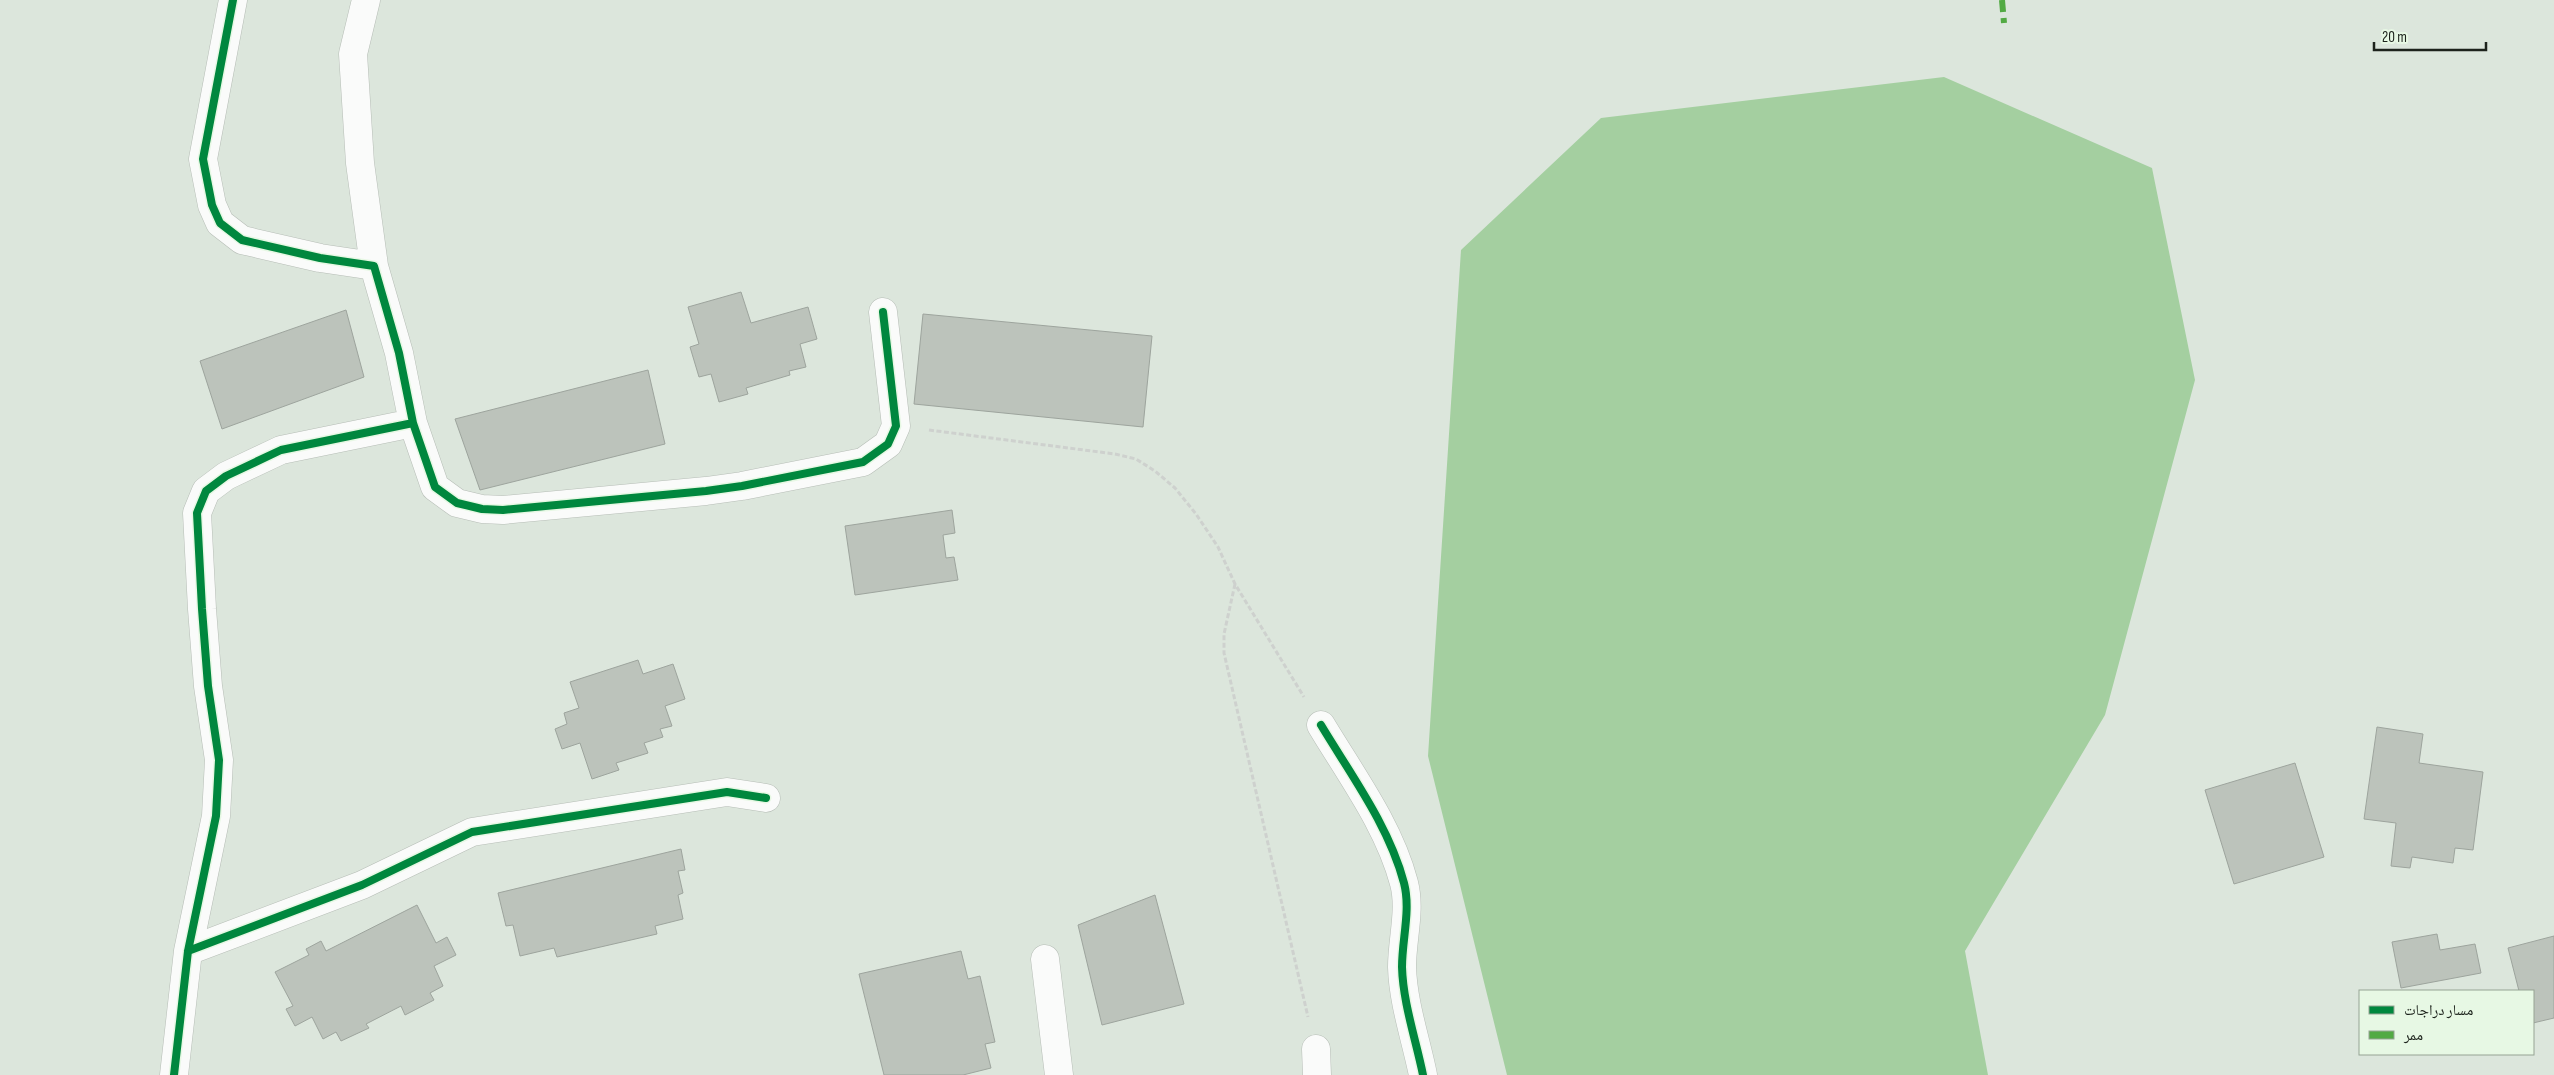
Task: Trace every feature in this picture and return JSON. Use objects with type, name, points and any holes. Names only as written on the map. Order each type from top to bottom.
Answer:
[{"type":"street","points":[[233,0],[203,159],[212,205],[220,223],[242,240],[320,258],[374,266]]},
{"type":"street","points":[[366,0],[353,54],[360,163],[374,266],[399,353],[413,423],[435,487],[457,503],[503,510],[742,486],[863,462],[888,444],[896,426],[883,312]]},
{"type":"street","points":[[174,1075],[188,951],[216,816],[219,760],[208,686],[197,513],[206,491],[226,476],[281,450],[413,423]]},
{"type":"street","points":[[1321,725],[1375,816],[1395,857],[1404,885],[1404,985],[1424,1075]]},
{"type":"street","points":[[188,951],[362,885],[472,832],[728,792],[766,798]]},
{"type":"street","points":[[1045,959],[1059,1075]]},
{"type":"path","points":[[896,426],[1093,451],[1136,459],[1156,471],[1175,488],[1218,546],[1236,584],[1321,725]]},
{"type":"path","points":[[1236,584],[1224,634],[1224,653],[1316,1062]]},
{"type":"green space","points":[[1944,77],[2152,168],[2195,380],[2105,715],[1965,951],[1988,1075],[1507,1075],[1428,756],[1461,250],[1601,118]]},
{"type":"building","points":[[741,292],[751,323],[808,307],[817,339],[800,344],[806,367],[789,371],[790,375],[746,388],[748,394],[719,402],[711,374],[699,377],[690,347],[699,344],[688,307]]},
{"type":"building","points":[[346,310],[364,377],[222,429],[200,361]]},
{"type":"building","points":[[923,314],[1152,336],[1143,427],[914,404]]},
{"type":"building","points":[[648,370],[665,444],[480,490],[455,419]]},
{"type":"building","points":[[952,510],[955,533],[943,535],[946,558],[954,557],[958,580],[855,595],[845,526]]},
{"type":"building","points":[[638,660],[643,674],[673,664],[685,699],[665,706],[672,726],[660,729],[663,737],[644,743],[648,753],[616,763],[619,770],[592,779],[580,743],[562,749],[555,729],[567,724],[564,713],[579,708],[570,682]]},
{"type":"building","points":[[2377,727],[2423,734],[2419,763],[2483,772],[2473,850],[2455,848],[2453,863],[2412,857],[2410,868],[2391,866],[2396,823],[2364,819]]},
{"type":"building","points":[[2295,763],[2324,857],[2234,884],[2205,790]]},
{"type":"building","points":[[681,849],[685,870],[678,871],[683,893],[678,895],[683,919],[655,926],[657,934],[557,957],[554,948],[520,956],[513,925],[506,926],[498,893]]},
{"type":"building","points":[[1155,895],[1184,1004],[1102,1025],[1078,925]]},
{"type":"building","points":[[417,905],[436,943],[447,937],[456,955],[434,966],[443,986],[430,993],[434,1000],[405,1015],[401,1006],[366,1024],[369,1028],[341,1041],[336,1032],[323,1039],[312,1017],[295,1026],[286,1009],[293,1006],[275,972],[309,955],[306,949],[321,941],[326,951]]},
{"type":"building","points":[[2437,934],[2440,950],[2475,944],[2481,973],[2401,988],[2392,942]]},
{"type":"building","points":[[2554,936],[2554,1018],[2534,1023],[2534,990],[2519,990],[2508,948]]},
{"type":"building","points":[[961,951],[968,979],[980,976],[995,1042],[985,1044],[991,1068],[963,1075],[884,1075],[859,974]]},
{"type":"marked path","points":[[2002,0],[2004,23]]},
{"type":"cycle path","points":[[233,0],[203,159],[212,205],[220,223],[242,240],[320,258],[374,266],[399,353],[413,423],[435,487],[457,503],[482,509],[503,510],[706,491],[742,486],[863,462],[888,444],[896,426],[883,312]]},
{"type":"cycle path","points":[[174,1075],[188,951],[216,816],[219,760],[208,686],[197,513],[206,491],[226,476],[281,450],[413,423]]},
{"type":"cycle path","points":[[1321,725],[1379,821],[1389,841],[1404,883],[1407,904],[1402,956],[1403,981],[1407,1008],[1423,1075]]},
{"type":"cycle path","points":[[188,951],[362,885],[472,832],[727,792],[766,798]]}]
